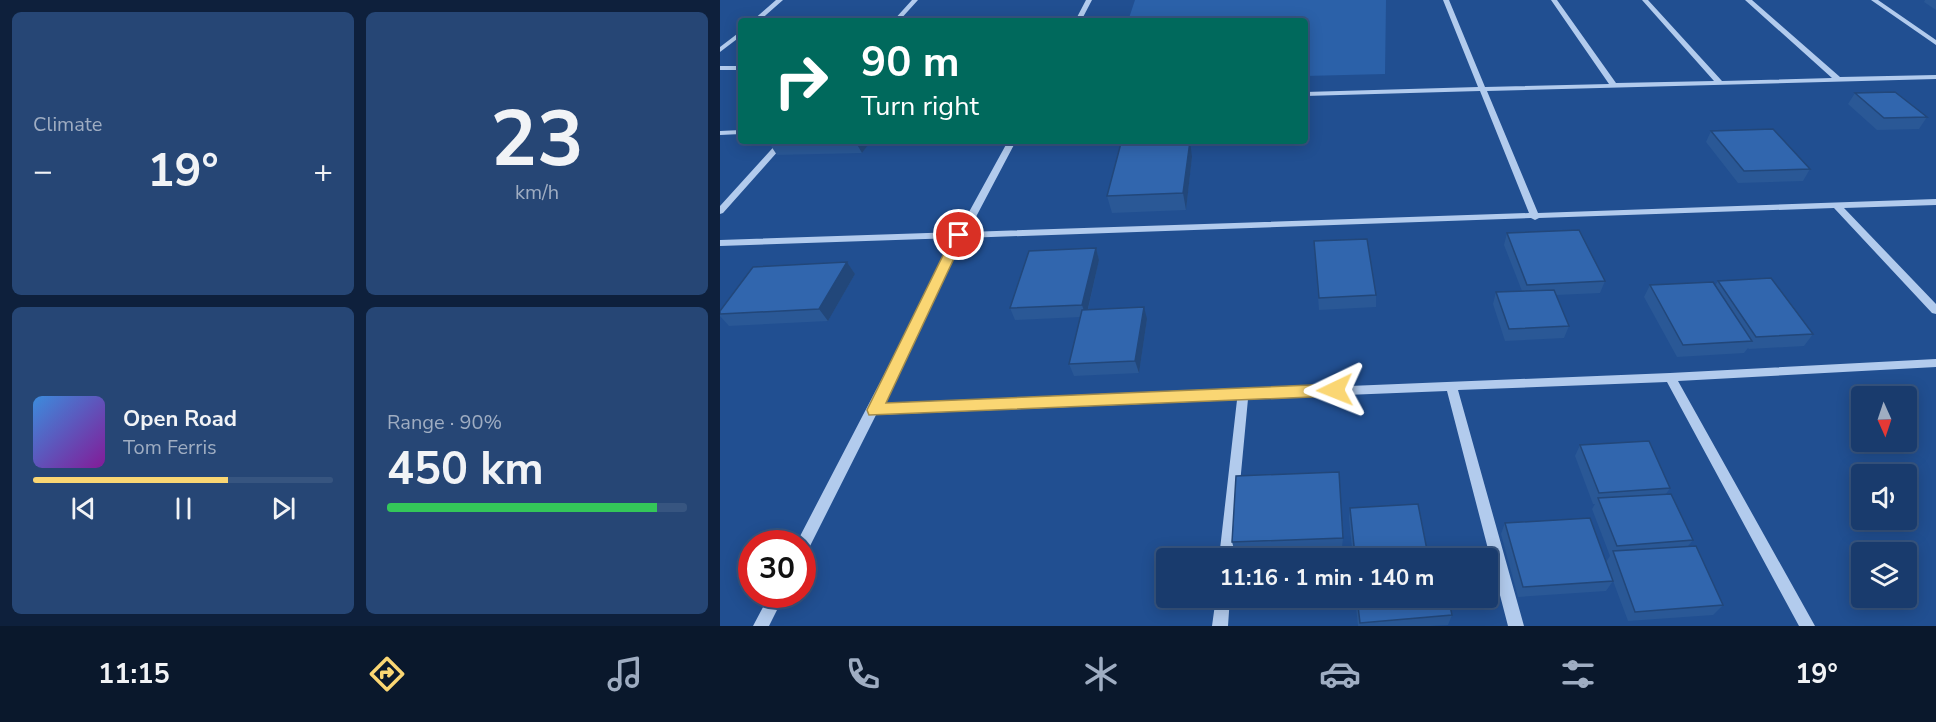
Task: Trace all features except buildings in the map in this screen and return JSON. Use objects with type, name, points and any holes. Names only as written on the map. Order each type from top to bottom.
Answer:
[{"type":"street","points":[[759,18],[780,0]]},
{"type":"street","points":[[899,18],[915,0]]},
{"type":"street","points":[[1080,18],[1089,0]]},
{"type":"street","points":[[1446,0],[1535,217]]},
{"type":"street","points":[[1554,0],[1613,85]]},
{"type":"street","points":[[1645,0],[1719,82]]},
{"type":"street","points":[[1748,0],[1838,79]]},
{"type":"street","points":[[1874,0],[1936,43]]},
{"type":"street","points":[[720,50],[738,35]]},
{"type":"street","points":[[720,68],[738,68]]},
{"type":"street","points":[[1308,94],[1936,77]]},
{"type":"street","points":[[720,133],[738,132]]},
{"type":"street","points":[[720,211],[780,144]]},
{"type":"street","points":[[811,530],[875,410],[959,235],[1010,144]]},
{"type":"street","points":[[720,243],[1936,202]]},
{"type":"street","points":[[1837,206],[1936,310]]},
{"type":"street","points":[[875,410],[1670,377],[1936,363]]},
{"type":"street","points":[[1670,377],[1808,626]]},
{"type":"street","points":[[1451,385],[1516,626]]},
{"type":"street","points":[[1227,548],[1243,394]]},
{"type":"street","points":[[761,626],[771,608]]},
{"type":"street","points":[[1220,626],[1221,608]]},
{"type":"shaded area","points":[[1135,0],[1386,0],[1385,74],[1308,76],[1308,18],[1129,18]]},
{"type":"route","points":[[959,235],[875,410],[1335,390]]}]
